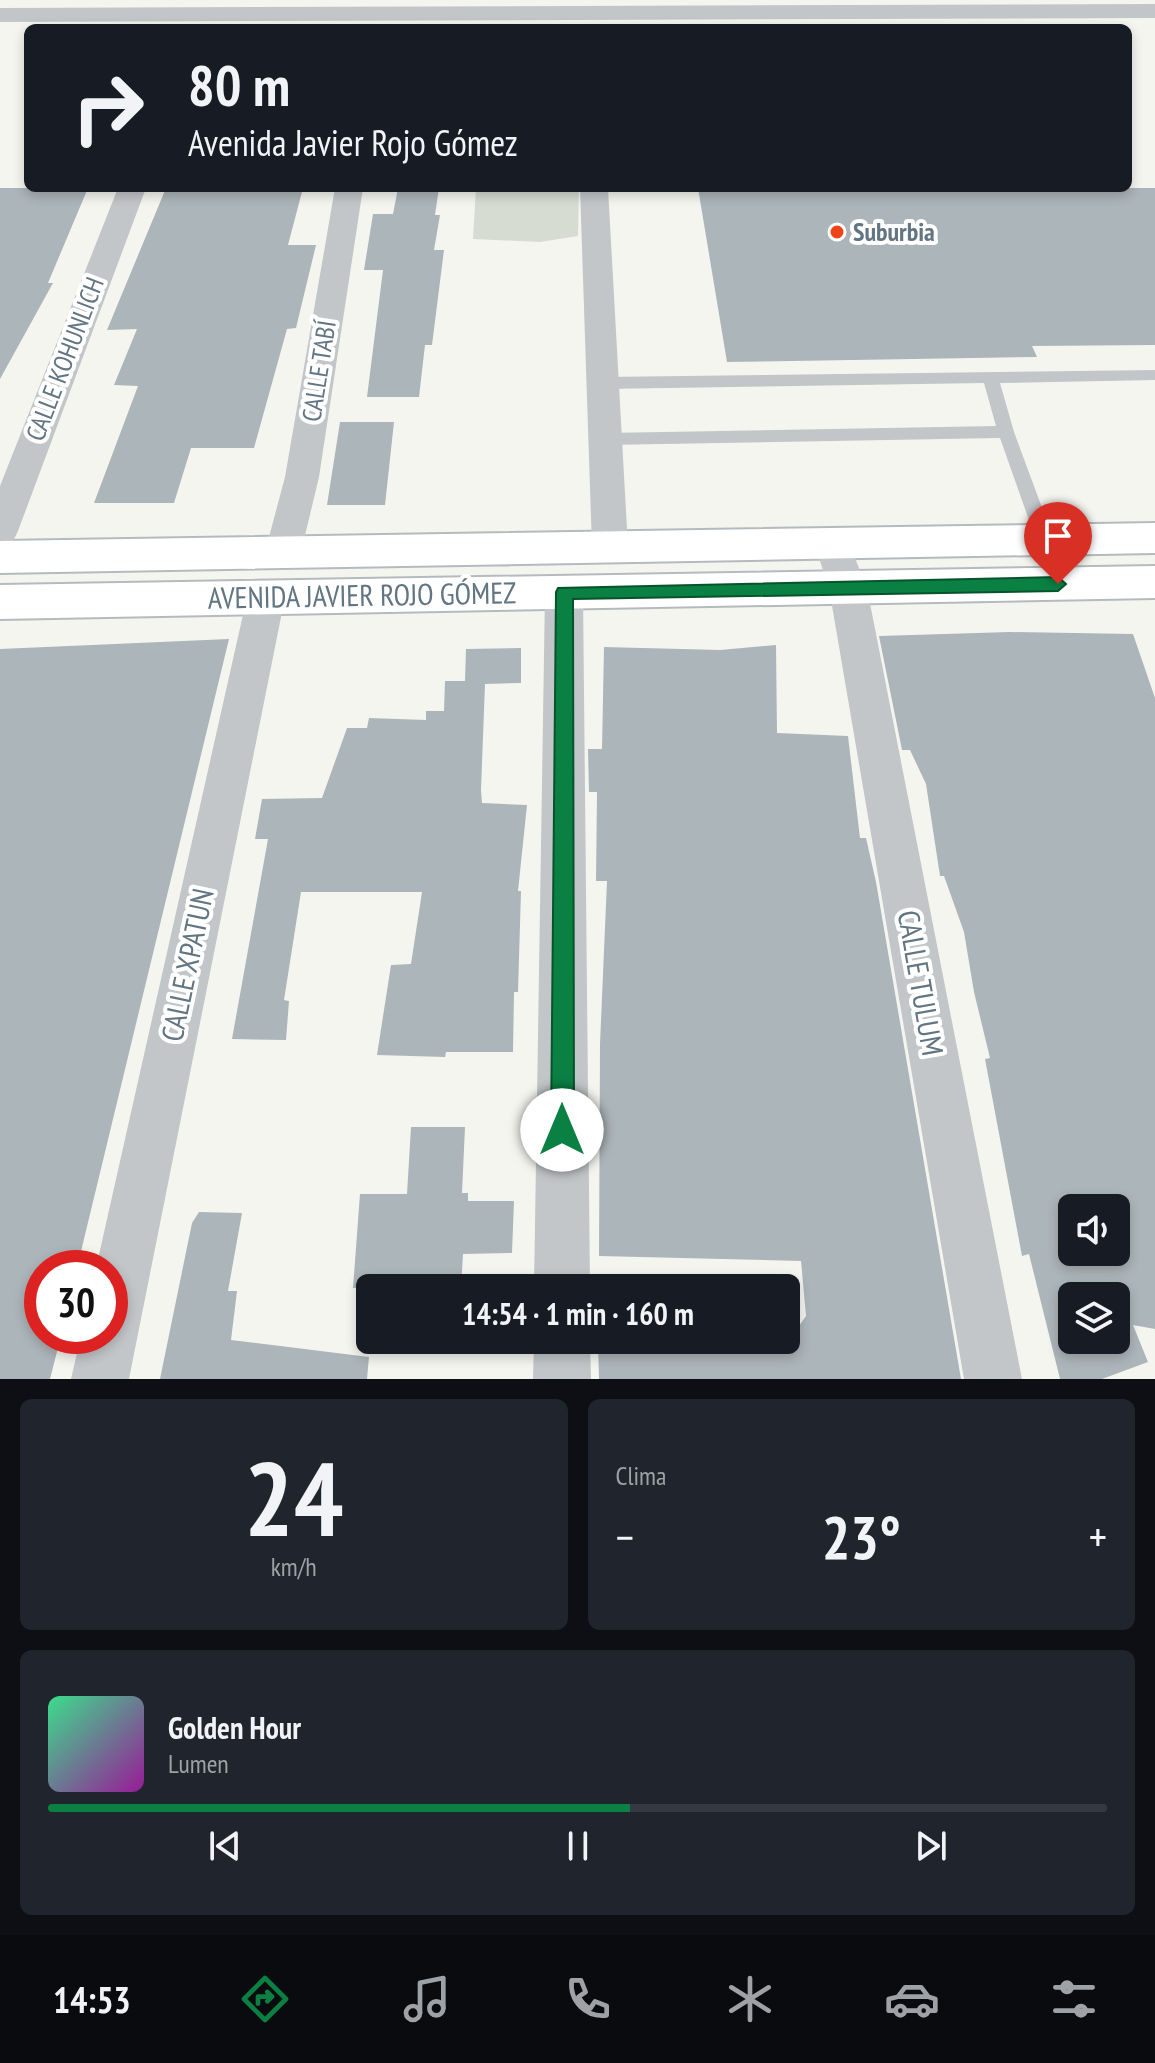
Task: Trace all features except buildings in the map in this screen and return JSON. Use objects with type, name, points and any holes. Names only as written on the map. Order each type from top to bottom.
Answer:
[{"type":"main road","name":"AVENIDA JAVIER ROJO GÓMEZ","points":[[0,557],[1155,538]]},
{"type":"main road","name":"AVENIDA JAVIER ROJO GÓMEZ","points":[[0,602],[848,588],[1153,589]]},
{"type":"street","points":[[5,13],[377,14],[520,6],[587,20],[895,6],[1036,6],[1155,11]]},
{"type":"street","name":"CALLE KOHUNLICH","points":[[0,531],[130,192]]},
{"type":"street","name":"CALLE TABÍ","points":[[283,552],[302,477],[348,192]]},
{"type":"street","points":[[594,192],[610,547]]},
{"type":"street","name":"CALLE TULUM","points":[[832,543],[848,588],[993,1379]]},
{"type":"street","points":[[562,1274],[564,592]]},
{"type":"street","name":"CALLE XPATUN","points":[[128,1250],[266,597]]},
{"type":"street","name":"CALLE XPATUN","points":[[100,1379],[106,1354]]},
{"type":"street","points":[[562,1354],[562,1379]]},
{"type":"lane","points":[[603,383],[1155,375]]},
{"type":"lane","points":[[991,378],[1006,432],[1045,540]]},
{"type":"lane","points":[[605,439],[1006,432]]},
{"type":"shaded area","points":[[476,192],[579,192],[578,236],[540,242],[473,239]]},
{"type":"place","name":"Suburbia","points":[[837,232]]},
{"type":"route","points":[[562,1130],[564,592],[1058,584]]}]
